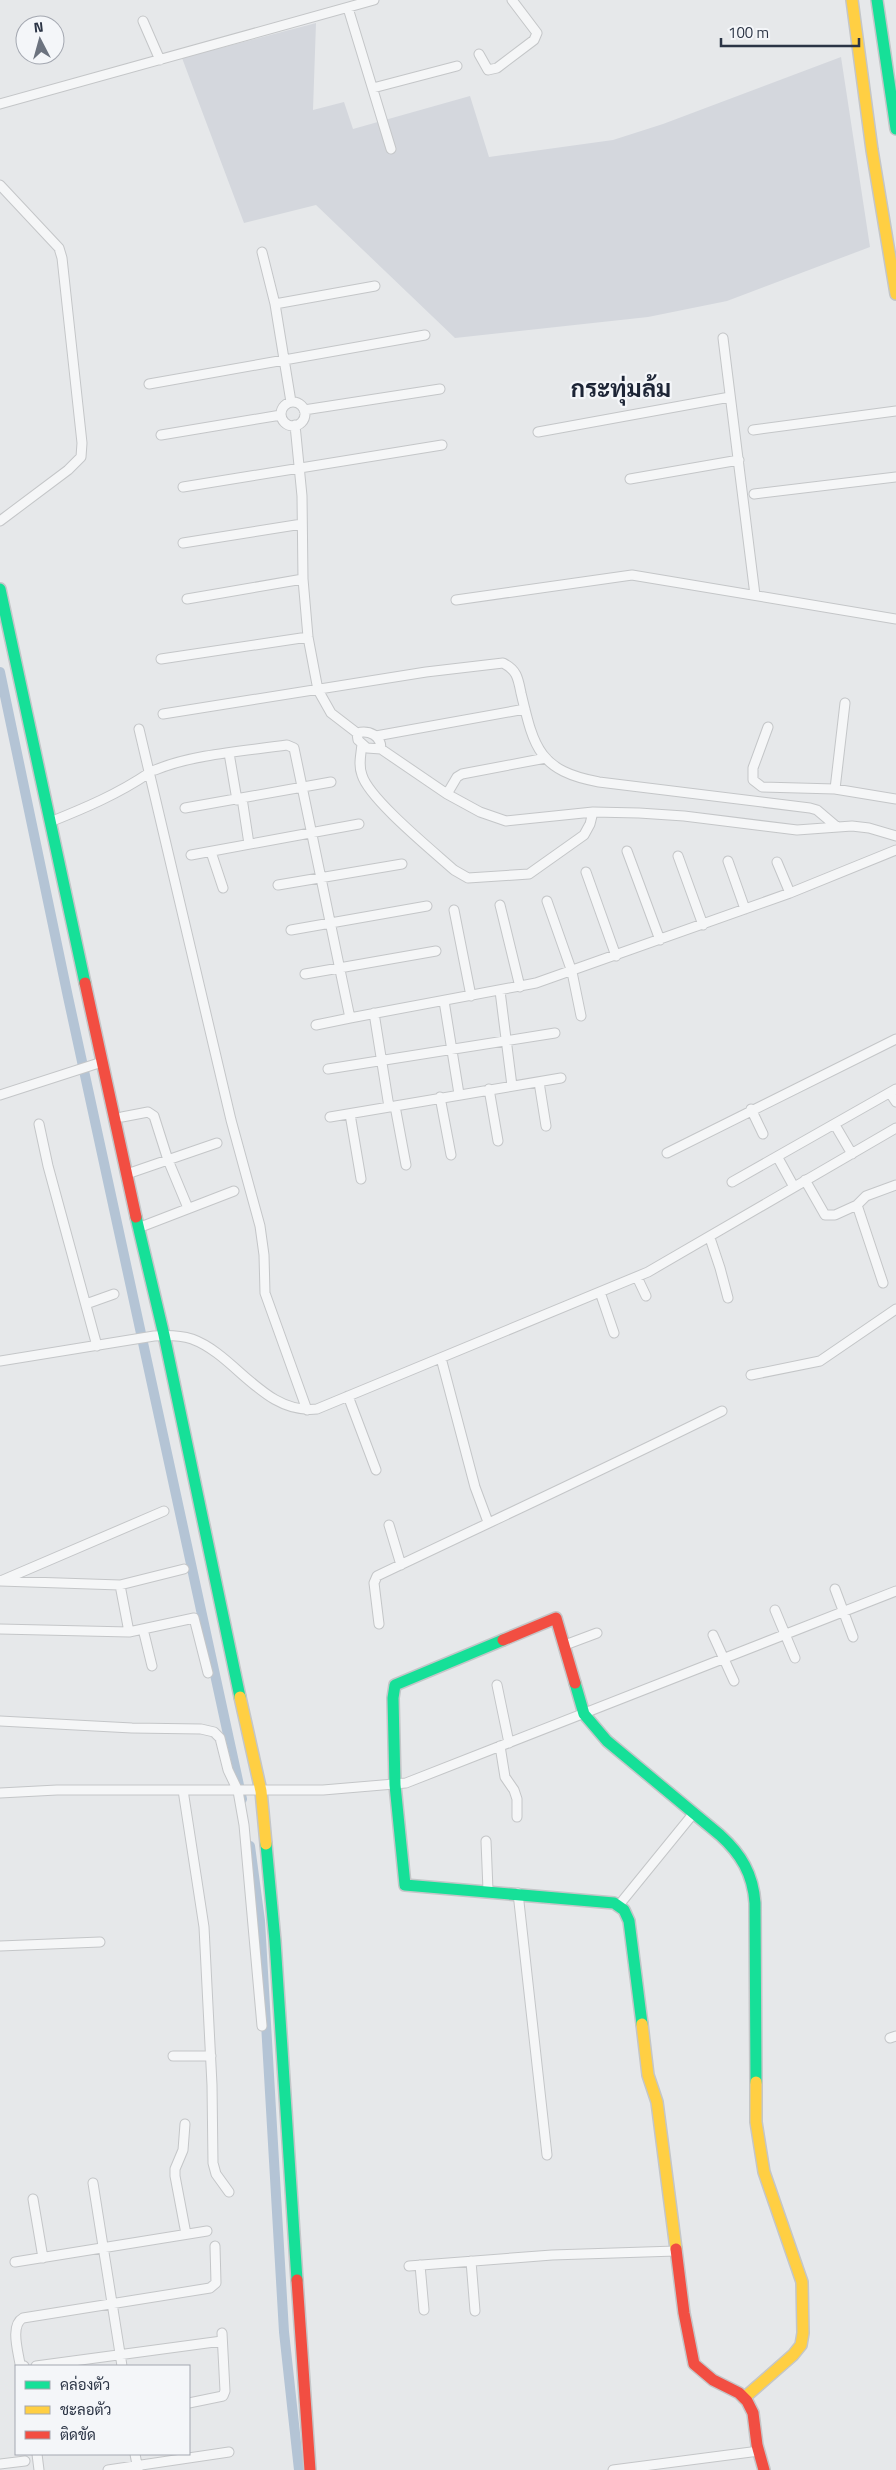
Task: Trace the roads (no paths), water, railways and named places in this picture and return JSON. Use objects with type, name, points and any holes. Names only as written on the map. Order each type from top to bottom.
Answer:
[{"type":"street","points":[[0,104],[374,0]]},
{"type":"street","points":[[479,54],[488,70],[497,68],[534,40],[537,33],[512,0]]},
{"type":"street","points":[[852,0],[872,150],[896,294]]},
{"type":"street","points":[[877,0],[896,129]]},
{"type":"street","points":[[348,8],[391,149]]},
{"type":"street","points":[[143,21],[160,60]]},
{"type":"street","points":[[373,88],[457,66]]},
{"type":"street","points":[[0,185],[59,248],[62,258],[82,443],[81,457],[68,470],[0,521]]},
{"type":"street","points":[[262,252],[275,304],[290,402]]},
{"type":"street","points":[[275,304],[375,286]]},
{"type":"street","points":[[149,384],[425,335]]},
{"type":"street","points":[[723,338],[755,595]]},
{"type":"street","points":[[304,410],[440,389]]},
{"type":"street","points":[[538,432],[730,397]]},
{"type":"street","points":[[290,402],[301,405],[304,410],[303,420],[296,425],[286,423],[281,415],[285,405],[290,402]]},
{"type":"street","points":[[753,430],[896,411]]},
{"type":"street","points":[[161,435],[281,415]]},
{"type":"street","points":[[296,425],[300,468],[303,580],[308,637],[318,690],[331,713],[357,732],[362,744],[361,774],[371,793],[454,870],[463,876],[529,874],[584,834],[590,824],[593,812]]},
{"type":"street","points":[[182,487],[442,445]]},
{"type":"street","points":[[630,479],[739,460]]},
{"type":"street","points":[[754,494],[896,476]]},
{"type":"street","points":[[183,543],[302,524]]},
{"type":"street","points":[[456,600],[632,575],[896,619]]},
{"type":"street","points":[[187,599],[303,580]]},
{"type":"street","points":[[0,589],[50,822],[93,1064],[127,1174],[159,1336],[217,1595],[257,1791],[276,1941],[310,2470]]},
{"type":"street","points":[[161,659],[308,637]]},
{"type":"street","points":[[163,714],[426,672],[503,662],[516,673],[533,736],[546,758],[562,772],[582,779],[810,808],[837,827]]},
{"type":"street","points":[[835,789],[845,703]]},
{"type":"street","points":[[357,732],[366,732],[376,736],[525,709]]},
{"type":"street","points":[[768,727],[753,768],[752,780],[756,784],[777,788],[835,789],[896,799]]},
{"type":"street","points":[[139,729],[152,772],[231,1120],[260,1226],[264,1255],[265,1293],[307,1410]]},
{"type":"street","points":[[376,736],[381,743],[381,749]]},
{"type":"street","points":[[362,744],[372,750],[381,749],[447,794],[480,812],[506,821],[593,812],[684,816],[797,830],[837,827],[869,828],[896,836]]},
{"type":"street","points":[[50,822],[96,803],[152,772],[179,762],[290,746],[294,748],[350,1018]]},
{"type":"street","points":[[229,754],[250,844]]},
{"type":"street","points":[[447,794],[457,776],[462,774],[546,758]]},
{"type":"street","points":[[185,808],[331,782]]},
{"type":"street","points":[[191,855],[359,824]]},
{"type":"street","points":[[316,1024],[520,987],[572,972],[790,893],[896,850]]},
{"type":"street","points":[[627,851],[660,940]]},
{"type":"street","points":[[211,852],[223,888]]},
{"type":"street","points":[[678,856],[703,925]]},
{"type":"street","points":[[728,861],[745,909]]},
{"type":"street","points":[[776,862],[790,893]]},
{"type":"street","points":[[278,885],[402,864]]},
{"type":"street","points":[[586,872],[616,956]]},
{"type":"street","points":[[547,901],[572,972],[581,1016]]},
{"type":"street","points":[[500,905],[520,987]]},
{"type":"street","points":[[291,930],[427,906]]},
{"type":"street","points":[[454,910],[471,996]]},
{"type":"street","points":[[305,974],[436,951]]},
{"type":"street","points":[[500,991],[512,1086]]},
{"type":"street","points":[[444,1001],[459,1094]]},
{"type":"street","points":[[374,1013],[382,1061],[406,1166]]},
{"type":"street","points":[[328,1069],[555,1033]]},
{"type":"street","points":[[667,1153],[752,1109],[896,1039]]},
{"type":"street","points":[[0,1095],[93,1064]]},
{"type":"street","points":[[330,1117],[561,1078]]},
{"type":"street","points":[[539,1082],[546,1126]]},
{"type":"street","points":[[489,1089],[498,1141]]},
{"type":"street","points":[[732,1182],[778,1158],[893,1091],[896,1102]]},
{"type":"street","points":[[440,1097],[451,1156]]},
{"type":"street","points":[[752,1109],[764,1134]]},
{"type":"street","points":[[122,1117],[148,1112],[154,1116],[168,1160],[188,1208]]},
{"type":"street","points":[[350,1114],[360,1179]]},
{"type":"street","points":[[39,1124],[48,1166],[98,1346]]},
{"type":"street","points":[[835,1125],[852,1154]]},
{"type":"street","points":[[0,1361],[142,1338],[178,1336],[198,1342],[274,1399],[292,1408],[307,1410],[325,1406],[637,1277],[710,1238],[896,1128]]},
{"type":"street","points":[[127,1174],[217,1143]]},
{"type":"street","points":[[778,1158],[794,1187]]},
{"type":"street","points":[[806,1180],[825,1215],[835,1215],[857,1205],[866,1196],[896,1185]]},
{"type":"street","points":[[138,1228],[234,1191]]},
{"type":"street","points":[[857,1205],[883,1284]]},
{"type":"street","points":[[710,1238],[728,1298]]},
{"type":"street","points":[[637,1277],[646,1296]]},
{"type":"street","points":[[600,1292],[614,1333]]},
{"type":"street","points":[[86,1304],[114,1294]]},
{"type":"street","points":[[751,1375],[820,1361],[896,1310]]},
{"type":"street","points":[[441,1358],[475,1487],[488,1522]]},
{"type":"street","points":[[348,1396],[376,1470]]},
{"type":"street","points":[[379,1624],[374,1580],[488,1522],[589,1477],[722,1411]]},
{"type":"street","points":[[0,1581],[164,1511]]},
{"type":"street","points":[[389,1525],[401,1565]]},
{"type":"street","points":[[0,1581],[120,1585],[184,1569]]},
{"type":"street","points":[[120,1585],[129,1632]]},
{"type":"street","points":[[835,1589],[854,1637]]},
{"type":"street","points":[[0,1793],[57,1790],[257,1791],[406,1783],[896,1591]]},
{"type":"street","points":[[775,1610],[795,1658]]},
{"type":"street","points":[[0,1629],[129,1632],[194,1618],[208,1674]]},
{"type":"street","points":[[744,2398],[793,2355],[800,2345],[803,2333],[802,2282],[764,2172],[756,2122],[755,1892],[750,1875],[741,1858],[729,1843],[597,1732],[584,1714],[556,1618],[395,1685],[393,1698],[395,1785],[404,1885],[518,1893],[619,1905],[626,1911],[629,1921],[648,2075],[657,2102],[684,2313],[694,2364],[713,2380],[744,2398],[753,2413],[764,2470]]},
{"type":"street","points":[[143,1629],[152,1666]]},
{"type":"street","points":[[565,1645],[597,1633]]},
{"type":"street","points":[[714,1634],[734,1681]]},
{"type":"street","points":[[497,1686],[509,1743]]},
{"type":"street","points":[[0,1721],[132,1728],[201,1729],[214,1732],[220,1738],[228,1770],[239,1791],[244,1825],[262,2026]]},
{"type":"street","points":[[500,1746],[505,1777],[514,1790],[517,1800],[517,1817]]},
{"type":"street","points":[[183,1790],[204,1927],[211,2056],[213,2164],[216,2174],[229,2192]]},
{"type":"street","points":[[619,1905],[694,1814]]},
{"type":"street","points":[[486,1841],[488,1890]]},
{"type":"street","points":[[518,1893],[547,2155]]},
{"type":"street","points":[[0,1946],[100,1942]]},
{"type":"street","points":[[173,2056],[211,2056]]},
{"type":"street","points":[[185,2124],[183,2150],[175,2176],[186,2234]]},
{"type":"street","points":[[93,2182],[122,2365]]},
{"type":"street","points":[[33,2200],[43,2258]]},
{"type":"street","points":[[15,2262],[207,2231]]},
{"type":"street","points":[[22,2365],[18,2355],[16,2325],[18,2321],[23,2318],[210,2288],[216,2283],[215,2246]]},
{"type":"street","points":[[409,2266],[552,2255],[676,2251]]},
{"type":"street","points":[[471,2261],[475,2311]]},
{"type":"street","points":[[420,2265],[424,2310]]},
{"type":"street","points":[[44,2365],[120,2356],[222,2337],[225,2391],[223,2396],[190,2403]]},
{"type":"street","points":[[108,2470],[137,2468],[229,2452]]},
{"type":"street","points":[[613,2470],[759,2452]]},
{"type":"street","points":[[37,2455],[39,2470]]},
{"type":"street","points":[[135,2455],[137,2468]]},
{"type":"street","points":[[0,2464],[25,2461]]},
{"type":"waterway","points":[[0,672],[68,997],[242,1799]]},
{"type":"waterway","points":[[250,1846],[260,1921],[284,2332],[299,2470]]},
{"type":"district","name":"กระทุ่มล้ม","points":[[621,388]]}]
